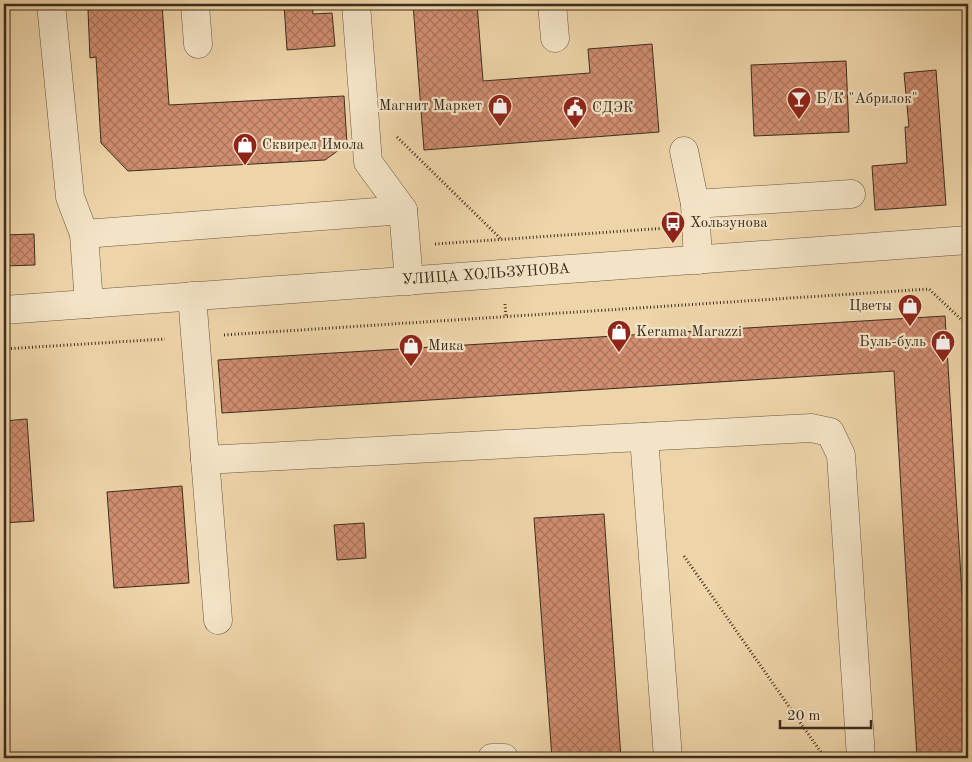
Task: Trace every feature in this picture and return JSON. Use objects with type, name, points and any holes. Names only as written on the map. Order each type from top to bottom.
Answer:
[{"type":"street","points":[[51,4],[70,197],[84,234],[89,304]]},
{"type":"street","points":[[194,4],[198,44]]},
{"type":"street","points":[[356,4],[368,162],[403,210],[409,281]]},
{"type":"street","points":[[552,4],[555,38]]},
{"type":"street","points":[[684,151],[696,215],[698,260]]},
{"type":"street","points":[[696,215],[851,194]]},
{"type":"street","points":[[84,234],[403,210]]},
{"type":"street","name":"УЛИЦА ХОЛЬЗУНОВА","points":[[4,310],[968,240]]},
{"type":"street","points":[[192,296],[218,620]]},
{"type":"street","points":[[205,460],[811,428],[830,432],[841,455],[861,758]]},
{"type":"street","points":[[644,437],[668,758]]},
{"type":"street","points":[[492,758],[504,758]]},
{"type":"path","points":[[397,138],[502,239],[506,316]]},
{"type":"path","points":[[406,246],[502,239],[696,215]]},
{"type":"path","points":[[4,349],[929,289],[968,326]]},
{"type":"path","points":[[683,556],[825,758]]},
{"type":"building","points":[[91,4],[162,4],[169,105],[344,96],[347,144],[325,160],[128,171],[101,143],[96,57],[90,58],[88,10],[91,10]]},
{"type":"building","points":[[284,4],[312,4],[313,14],[332,13],[335,46],[287,50]]},
{"type":"building","points":[[413,4],[477,4],[483,81],[590,73],[588,49],[652,44],[659,132],[424,150]]},
{"type":"building","points":[[846,61],[849,132],[754,136],[751,65]]},
{"type":"building","points":[[936,70],[946,205],[875,210],[872,166],[907,163],[905,127],[909,127],[904,73]]},
{"type":"building","points":[[34,234],[35,265],[4,266],[4,235]]},
{"type":"building","points":[[945,316],[968,692],[968,758],[917,758],[894,371],[222,413],[218,360]]},
{"type":"building","points":[[27,419],[34,521],[4,523],[4,421]]},
{"type":"building","points":[[182,486],[189,583],[114,588],[107,492]]},
{"type":"building","points":[[604,514],[621,758],[552,758],[534,518]]},
{"type":"building","points":[[364,523],[366,558],[337,560],[334,525]]},
{"type":"place","name":"Б/К \"Абрилок\"","points":[[799,120]]},
{"type":"place","name":"Магнит Маркет","points":[[500,127]]},
{"type":"place","name":"СДЭК","points":[[575,129]]},
{"type":"place","name":"Сквирел Имола","points":[[245,166]]},
{"type":"place","name":"Хользунова","points":[[673,244]]},
{"type":"place","name":"Цветы","points":[[910,327]]},
{"type":"place","name":"Kerama Marazzi","points":[[619,353]]},
{"type":"place","name":"Буль-буль","points":[[943,363]]},
{"type":"place","name":"Мика","points":[[411,367]]}]
